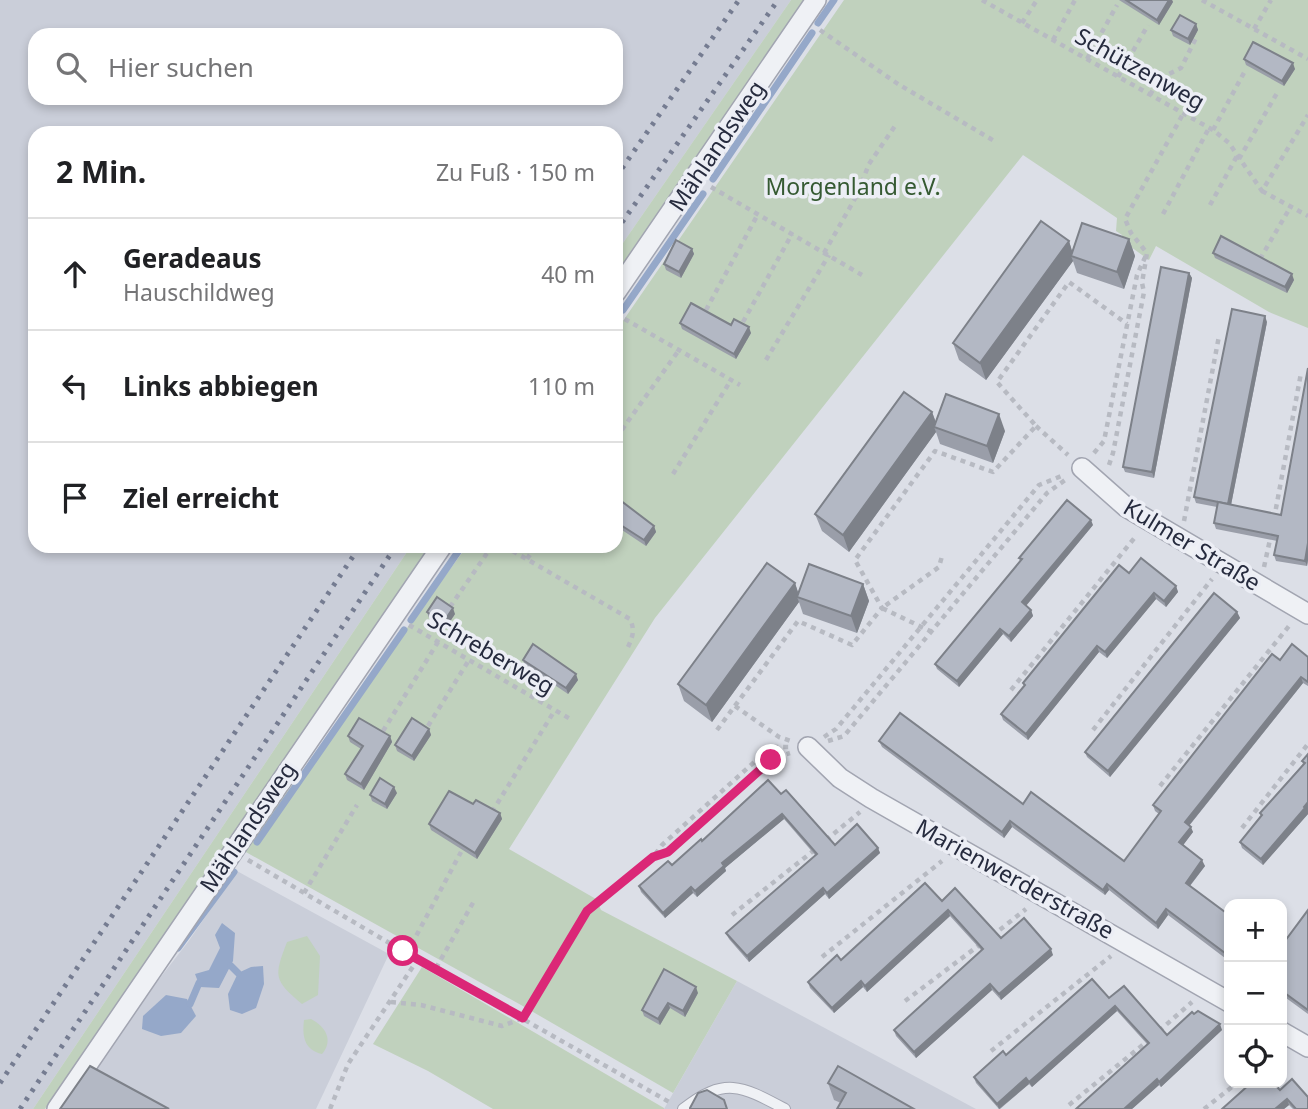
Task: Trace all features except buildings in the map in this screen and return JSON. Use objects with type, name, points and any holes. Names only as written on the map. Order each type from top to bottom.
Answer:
[{"type":"street","name":"Mählandsweg","points":[[623,282],[816,0]]},
{"type":"street","name":"Kulmer Straße","points":[[1075,462],[1126,507],[1303,611]]},
{"type":"street","name":"Mählandsweg","points":[[57,1109],[437,553]]},
{"type":"street","name":"Marienwerderstraße","points":[[808,747],[840,778],[871,797],[1224,999]]},
{"type":"street","points":[[1287,1035],[1308,1048]]},
{"type":"lane","points":[[682,1109],[700,1096],[726,1086],[752,1091],[785,1109]]},
{"type":"path","name":"Schützenweg","points":[[982,0],[993,3],[1022,23],[1211,129],[1229,143],[1262,191],[1308,216]]},
{"type":"path","points":[[1022,23],[1037,0]]},
{"type":"path","points":[[1054,40],[1075,0]]},
{"type":"path","points":[[1202,0],[1212,2],[1308,59]]},
{"type":"path","points":[[1254,29],[1271,0]]},
{"type":"path","points":[[1087,60],[1118,5]]},
{"type":"path","points":[[804,19],[898,84],[996,142]]},
{"type":"path","points":[[1118,77],[1148,25]]},
{"type":"path","points":[[1150,95],[1158,79],[1181,68],[1197,36]]},
{"type":"path","points":[[1163,214],[1246,69]]},
{"type":"path","points":[[1210,205],[1277,93]]},
{"type":"path","points":[[1101,485],[1113,453],[1144,292],[1142,283],[1147,253],[1125,219],[1183,114]]},
{"type":"path","points":[[1262,191],[1308,115]]},
{"type":"path","points":[[766,360],[826,254],[857,195],[869,164],[895,126]]},
{"type":"path","points":[[695,178],[862,275]]},
{"type":"path","points":[[1260,259],[1291,206]]},
{"type":"path","points":[[706,310],[758,214]]},
{"type":"path","points":[[743,322],[792,234]]},
{"type":"path","points":[[391,1002],[421,1005],[502,1027],[523,1018],[587,911],[653,857],[662,845],[771,747],[808,747],[836,729],[1039,485],[1104,441],[1137,275],[1147,253]]},
{"type":"path","points":[[1075,462],[1036,426],[996,382],[1069,282],[1127,324]]},
{"type":"path","points":[[623,318],[740,385]]},
{"type":"path","points":[[1180,539],[1219,336]]},
{"type":"path","points":[[623,428],[678,349]]},
{"type":"path","points":[[1258,585],[1266,559],[1301,373]]},
{"type":"path","points":[[673,474],[732,380]]},
{"type":"path","points":[[932,632],[882,608],[855,560],[935,451],[993,472],[1036,426]]},
{"type":"path","points":[[653,857],[668,852],[771,760],[844,736],[1075,462]]},
{"type":"path","points":[[1011,690],[1133,541],[1147,519]]},
{"type":"path","points":[[450,607],[487,553]]},
{"type":"path","points":[[517,553],[630,620],[634,628],[628,647]]},
{"type":"path","points":[[527,559],[531,553]]},
{"type":"path","points":[[717,730],[798,621],[852,645],[882,608],[939,567],[943,556]]},
{"type":"path","points":[[1093,730],[1224,564]]},
{"type":"path","points":[[1160,786],[1303,611]]},
{"type":"path","name":"Schreberweg","points":[[393,616],[572,720]]},
{"type":"path","points":[[383,731],[439,642]]},
{"type":"path","points":[[428,726],[469,660]]},
{"type":"path","points":[[735,706],[779,737],[808,747]]},
{"type":"path","points":[[492,812],[555,710]]},
{"type":"path","points":[[1242,828],[1308,744]]},
{"type":"path","points":[[732,915],[857,816],[871,797]]},
{"type":"path","points":[[304,892],[357,805]]},
{"type":"path","points":[[822,957],[941,863],[954,846]]},
{"type":"path","points":[[232,850],[682,1109]]},
{"type":"path","points":[[407,953],[461,852]]},
{"type":"path","points":[[905,1002],[1023,913],[1039,892]]},
{"type":"path","points":[[436,968],[474,901]]},
{"type":"path","points":[[991,1051],[1105,962],[1124,941]]},
{"type":"path","points":[[330,1109],[348,1064],[418,959]]},
{"type":"path","points":[[1069,1105],[1187,1008],[1204,988]]},
{"type":"path","points":[[1205,1109],[1231,1088]]},
{"type":"shaded area","points":[[0,0],[791,0],[623,243],[623,126],[28,126],[28,553],[406,553],[33,1109],[0,1109]]},
{"type":"shaded area","points":[[237,871],[389,954],[316,1109],[64,1109],[118,1032],[188,942]]},
{"type":"shaded area","points":[[737,981],[976,1109],[664,1109]]},
{"type":"green space","points":[[791,0],[807,0],[623,268],[623,243]]},
{"type":"green space","name":"Morgenland e.V.","points":[[844,0],[1308,0],[1308,328],[1269,312],[1156,246],[1149,260],[1124,242],[1122,235],[1116,231],[1117,218],[1023,155],[655,618],[509,849],[596,899],[601,910],[737,981],[673,1093],[244,851],[462,553],[623,553],[623,321]]},
{"type":"green space","points":[[406,553],[426,553],[45,1109],[33,1109]]},
{"type":"green space","points":[[307,936],[320,956],[318,995],[302,1004],[281,983],[278,970],[287,942]]},
{"type":"green space","points":[[422,967],[664,1109],[493,1109],[428,1071],[373,1044]]},
{"type":"green space","points":[[311,1019],[324,1029],[326,1034],[326,1049],[322,1054],[311,1049],[306,1042],[304,1020]]},
{"type":"water","points":[[222,923],[235,933],[233,961],[219,988],[200,987],[195,974],[209,970],[220,948],[215,935]]},
{"type":"water","points":[[263,966],[264,984],[256,1008],[242,1014],[230,1010],[228,994],[238,973],[251,967]]},
{"type":"water","points":[[166,995],[187,999],[196,1016],[181,1033],[161,1036],[142,1029],[143,1016]]},
{"type":"waterway","points":[[818,23],[834,0]]},
{"type":"waterway","points":[[713,179],[812,33]]},
{"type":"waterway","points":[[623,310],[703,194]]},
{"type":"waterway","points":[[411,620],[457,553]]},
{"type":"waterway","points":[[257,842],[404,630]]},
{"type":"waterway","points":[[178,948],[234,872]]},
{"type":"waterway","points":[[231,966],[238,973]]},
{"type":"waterway","points":[[190,1004],[199,983]]},
{"type":"railway","points":[[623,167],[739,0]]},
{"type":"railway","points":[[623,221],[778,0]]},
{"type":"railway","points":[[0,1083],[355,553]]},
{"type":"railway","points":[[20,1109],[391,553]]},
{"type":"route","points":[[403,951],[523,1018],[587,911],[653,857],[668,852],[771,760]]}]
